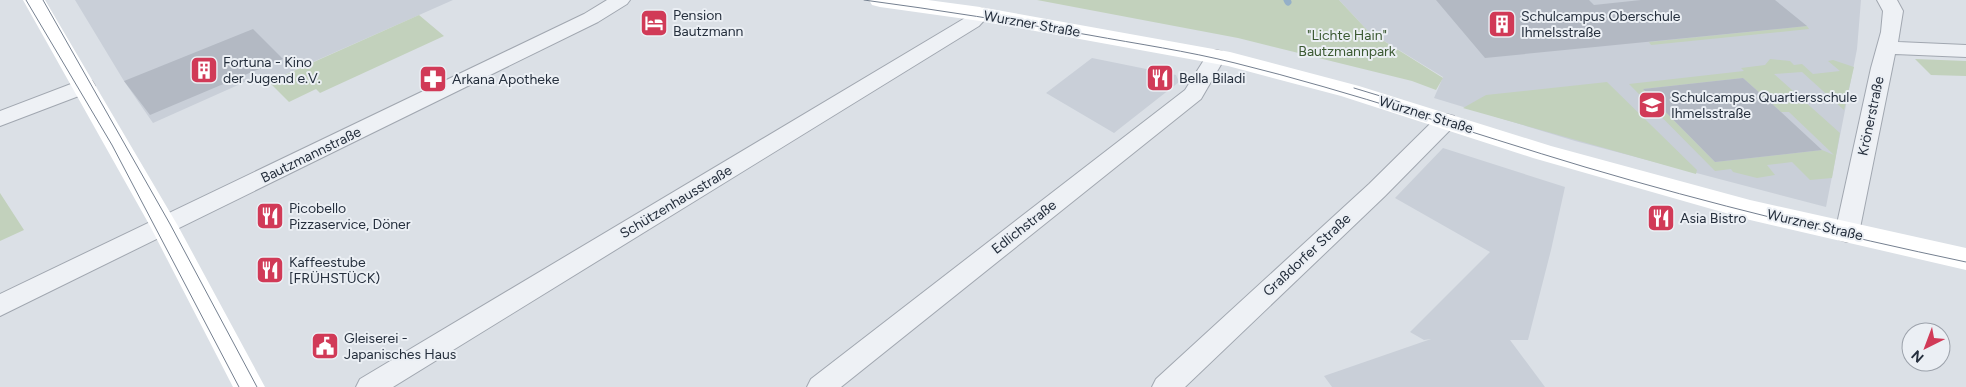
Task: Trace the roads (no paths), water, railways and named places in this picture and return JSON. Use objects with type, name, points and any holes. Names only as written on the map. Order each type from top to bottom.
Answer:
[{"type":"main road","points":[[34,0],[164,226],[249,387]]},
{"type":"main road","name":"Wurzner Straße","points":[[880,0],[980,14],[1216,56],[1350,91],[1597,168],[1750,210],[1966,259]]},
{"type":"street","name":"Bautzmannstraße","points":[[0,306],[591,18],[620,0]]},
{"type":"street","name":"Krönerstraße","points":[[1847,233],[1893,11],[1888,0]]},
{"type":"street","name":"Schützenhausstraße","points":[[370,387],[966,26],[980,14]]},
{"type":"street","points":[[1886,47],[1966,51]]},
{"type":"street","name":"Edlichstraße","points":[[821,387],[1193,94],[1216,56]]},
{"type":"street","points":[[0,119],[84,86]]},
{"type":"street","name":"Graßdorfer Straße","points":[[1166,387],[1377,190],[1446,121]]},
{"type":"tram line","points":[[26,0],[112,145],[239,387]]},
{"type":"tram line","points":[[43,0],[170,224],[257,387]]},
{"type":"tram line","points":[[864,0],[1061,30],[1181,51],[1235,63],[1367,99],[1585,167],[1679,194],[1822,230],[1966,262]]},
{"type":"tram line","points":[[1354,88],[1400,102]]},
{"type":"place","name":"Pension Bautzmann","points":[[654,23]]},
{"type":"place","name":"Schulcampus Oberschule Ihmelsstraße","points":[[1502,24]]},
{"type":"place","name":"Fortuna - Kino der Jugend e.V.","points":[[204,70]]},
{"type":"place","name":"Bella Biladi","points":[[1160,78]]},
{"type":"place","name":"Arkana Apotheke","points":[[433,79]]},
{"type":"place","name":"Schulcampus Quartiersschule Ihmelsstraße","points":[[1652,105]]},
{"type":"place","name":"Picobello Pizzaservice, Döner","points":[[270,216]]},
{"type":"place","name":"Asia Bistro","points":[[1661,218]]},
{"type":"place","name":"Kaffeestube [FRÜHSTÜCK)","points":[[270,270]]},
{"type":"place","name":"Gleiserei - Japanisches Haus","points":[[325,346]]},
{"type":"park label","name":"\"Lichte Hain\" Bautzmannpark","points":[[1347,43]]}]
